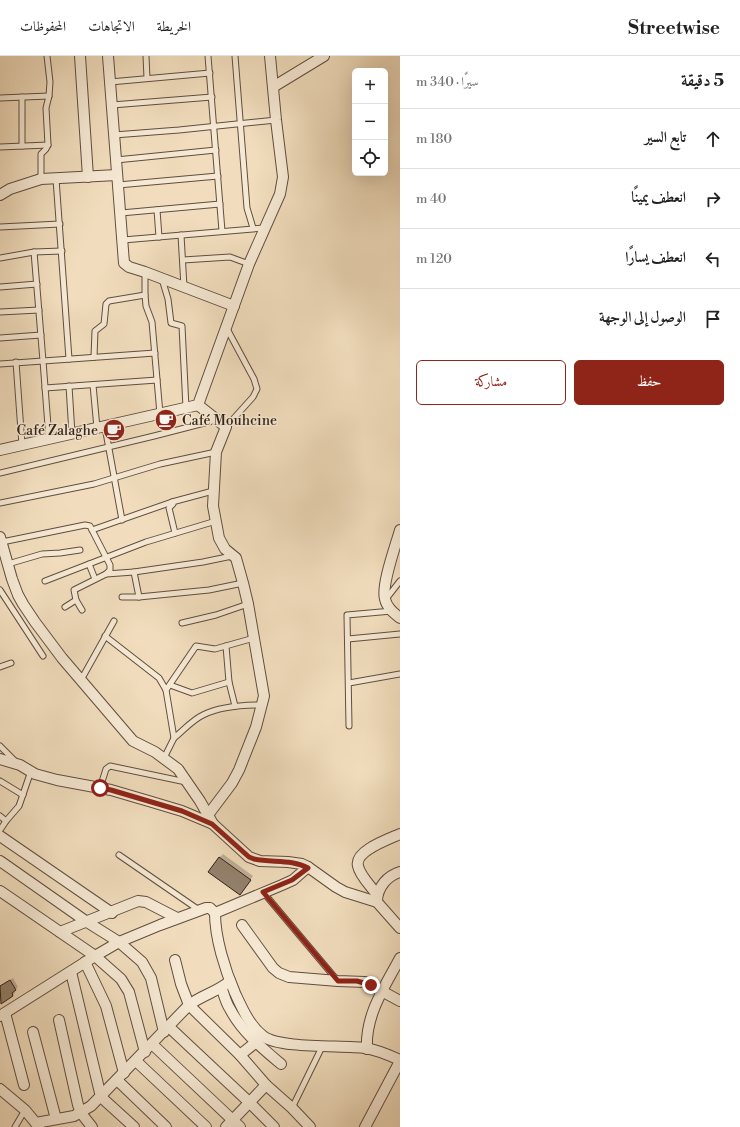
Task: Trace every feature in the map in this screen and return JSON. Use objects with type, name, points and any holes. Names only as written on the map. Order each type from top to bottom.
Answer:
[{"type":"street","points":[[80,56],[88,177]]},
{"type":"street","points":[[108,56],[124,263],[126,266],[234,306]]},
{"type":"street","points":[[198,406],[249,264],[280,194],[283,181],[270,56]]},
{"type":"street","points":[[273,87],[324,56]]},
{"type":"street","points":[[0,195],[10,189],[41,180],[117,174]]},
{"type":"street","points":[[0,450],[198,406],[226,427],[216,452],[213,491],[216,521],[219,538],[227,552],[236,559],[243,583],[264,693],[256,727],[239,770],[210,820]]},
{"type":"street","points":[[400,530],[384,589],[385,600],[392,611],[400,618]]},
{"type":"street","points":[[1,539],[18,595],[35,622],[81,680],[133,741],[164,758],[178,769],[200,801],[210,820],[249,857],[260,860],[302,864],[345,892],[377,898]]},
{"type":"street","points":[[0,759],[20,765],[35,774],[56,780],[118,792],[210,820]]},
{"type":"street","points":[[400,834],[370,848],[359,856],[357,865],[377,898],[400,928]]},
{"type":"street","points":[[0,836],[112,912]]},
{"type":"street","points":[[0,861],[87,922],[120,942],[137,956],[147,969],[151,978],[166,1029],[250,1102],[274,1127]]},
{"type":"street","points":[[215,913],[292,880],[308,868]]},
{"type":"street","points":[[377,898],[380,888],[384,883],[392,876],[400,872]]},
{"type":"street","points":[[0,891],[95,956],[114,971],[125,984],[129,992],[145,1052]]},
{"type":"street","points":[[60,932],[134,902],[142,901],[177,918]]},
{"type":"street","points":[[24,1086],[2,1014],[120,942],[177,918],[199,910],[210,908],[215,913],[216,936],[230,981],[247,1018],[264,1037],[282,1043],[367,1049],[385,1053],[400,1060],[365,1127]]},
{"type":"street","points":[[242,925],[273,968],[279,973],[289,976],[365,982],[400,1001]]},
{"type":"street","points":[[367,1049],[366,1038],[370,1019],[382,991],[400,958]]},
{"type":"street","points":[[175,960],[181,984],[189,1005],[240,1055],[266,1085],[292,1108],[310,1127]]},
{"type":"street","points":[[85,962],[106,1006],[120,1077],[166,1127]]},
{"type":"street","points":[[71,972],[101,1097],[134,1127]]},
{"type":"street","points":[[0,1089],[25,1110],[37,1125],[81,1113],[101,1097],[189,1005],[196,1000],[222,988],[230,981]]},
{"type":"street","points":[[222,988],[230,1009],[256,1043],[281,1064]]},
{"type":"street","points":[[59,1020],[74,1092],[81,1113],[92,1127]]},
{"type":"street","points":[[34,1032],[56,1119]]},
{"type":"street","points":[[240,1055],[256,1043]]},
{"type":"street","points":[[152,1044],[233,1125],[250,1102],[266,1085]]},
{"type":"street","points":[[136,1061],[206,1127]]},
{"type":"lane","points":[[41,180],[41,154],[48,145],[46,108],[50,82],[47,56]]},
{"type":"lane","points":[[146,56],[147,78]]},
{"type":"lane","points":[[208,56],[222,231]]},
{"type":"lane","points":[[235,56],[247,208],[253,228]]},
{"type":"lane","points":[[110,82],[210,73]]},
{"type":"lane","points":[[0,98],[49,96]]},
{"type":"lane","points":[[22,97],[22,146]]},
{"type":"lane","points":[[112,105],[212,97]]},
{"type":"lane","points":[[114,135],[240,125],[276,120]]},
{"type":"lane","points":[[0,147],[48,145]]},
{"type":"lane","points":[[116,160],[216,150]]},
{"type":"lane","points":[[118,185],[218,176]]},
{"type":"lane","points":[[56,179],[69,359]]},
{"type":"lane","points":[[121,213],[220,204]]},
{"type":"lane","points":[[157,210],[159,237]]},
{"type":"lane","points":[[0,226],[60,224]]},
{"type":"lane","points":[[123,240],[264,228]]},
{"type":"lane","points":[[181,235],[184,287]]},
{"type":"lane","points":[[0,258],[34,252],[62,251]]},
{"type":"lane","points":[[34,252],[49,439]]},
{"type":"lane","points":[[182,260],[230,257],[249,264]]},
{"type":"lane","points":[[145,272],[144,295],[146,306],[152,322],[160,414]]},
{"type":"lane","points":[[161,278],[168,299],[171,323],[182,326],[186,408]]},
{"type":"lane","points":[[0,287],[37,284]]},
{"type":"lane","points":[[94,357],[95,331],[104,324],[106,304],[109,301],[144,295]]},
{"type":"lane","points":[[0,312],[39,310]]},
{"type":"lane","points":[[226,327],[254,379],[257,389],[253,398],[226,427]]},
{"type":"lane","points":[[0,338],[41,335]]},
{"type":"lane","points":[[0,364],[155,353]]},
{"type":"lane","points":[[16,362],[22,445]]},
{"type":"lane","points":[[45,388],[157,380]]},
{"type":"lane","points":[[93,385],[101,428],[108,447],[122,520]]},
{"type":"lane","points":[[69,386],[72,434]]},
{"type":"lane","points":[[0,473],[216,420]]},
{"type":"lane","points":[[0,503],[94,484],[160,464],[216,452]]},
{"type":"lane","points":[[92,530],[172,502],[213,491]]},
{"type":"lane","points":[[172,502],[173,504],[170,510],[175,533]]},
{"type":"lane","points":[[45,581],[106,557],[175,533],[216,521]]},
{"type":"lane","points":[[1,539],[85,525],[90,526],[110,568],[106,574]]},
{"type":"lane","points":[[8,564],[42,554],[80,550]]},
{"type":"lane","points":[[82,610],[76,600],[74,590],[106,574],[134,572],[233,556]]},
{"type":"lane","points":[[89,564],[95,579]]},
{"type":"lane","points":[[134,572],[139,597]]},
{"type":"lane","points":[[385,600],[400,581]]},
{"type":"lane","points":[[122,597],[139,597],[209,590],[243,583]]},
{"type":"lane","points":[[0,590],[43,656]]},
{"type":"lane","points":[[65,607],[76,600]]},
{"type":"lane","points":[[182,623],[216,615],[248,604]]},
{"type":"lane","points":[[349,726],[347,615],[392,611]]},
{"type":"lane","points":[[81,680],[114,621]]},
{"type":"lane","points":[[24,628],[35,622]]},
{"type":"lane","points":[[348,639],[400,634]]},
{"type":"lane","points":[[106,636],[159,678],[166,690],[174,738]]},
{"type":"lane","points":[[166,690],[196,646],[215,649],[254,638]]},
{"type":"lane","points":[[226,646],[229,682],[235,706]]},
{"type":"lane","points":[[0,667],[11,663]]},
{"type":"lane","points":[[349,683],[400,674]]},
{"type":"lane","points":[[170,684],[192,693],[229,682]]},
{"type":"lane","points":[[164,758],[174,738],[202,715],[235,706],[262,706]]},
{"type":"lane","points":[[0,746],[20,765]]},
{"type":"lane","points":[[100,788],[106,769],[110,766],[187,783]]},
{"type":"lane","points":[[0,830],[19,806],[31,771]]},
{"type":"lane","points":[[0,781],[23,795]]},
{"type":"lane","points":[[0,816],[6,821]]},
{"type":"lane","points":[[120,855],[199,910]]},
{"type":"lane","points":[[263,892],[338,981]]},
{"type":"lane","points":[[292,1108],[322,1047]]},
{"type":"lane","points":[[16,1127],[25,1110]]},
{"type":"building","points":[[219,857],[251,880],[240,895],[208,872]]},
{"type":"building","points":[[10,980],[16,990],[12,993],[13,996],[1,1004],[0,986]]},
{"type":"place","name":"Café Mouhcine","points":[[166,420]]},
{"type":"place","name":"Café Zalaghe","points":[[114,430]]},
{"type":"route","points":[[100,788],[182,811],[212,824],[249,857],[254,859],[302,864],[308,868],[282,886],[263,892],[338,981],[357,981],[365,982],[371,985]]}]
